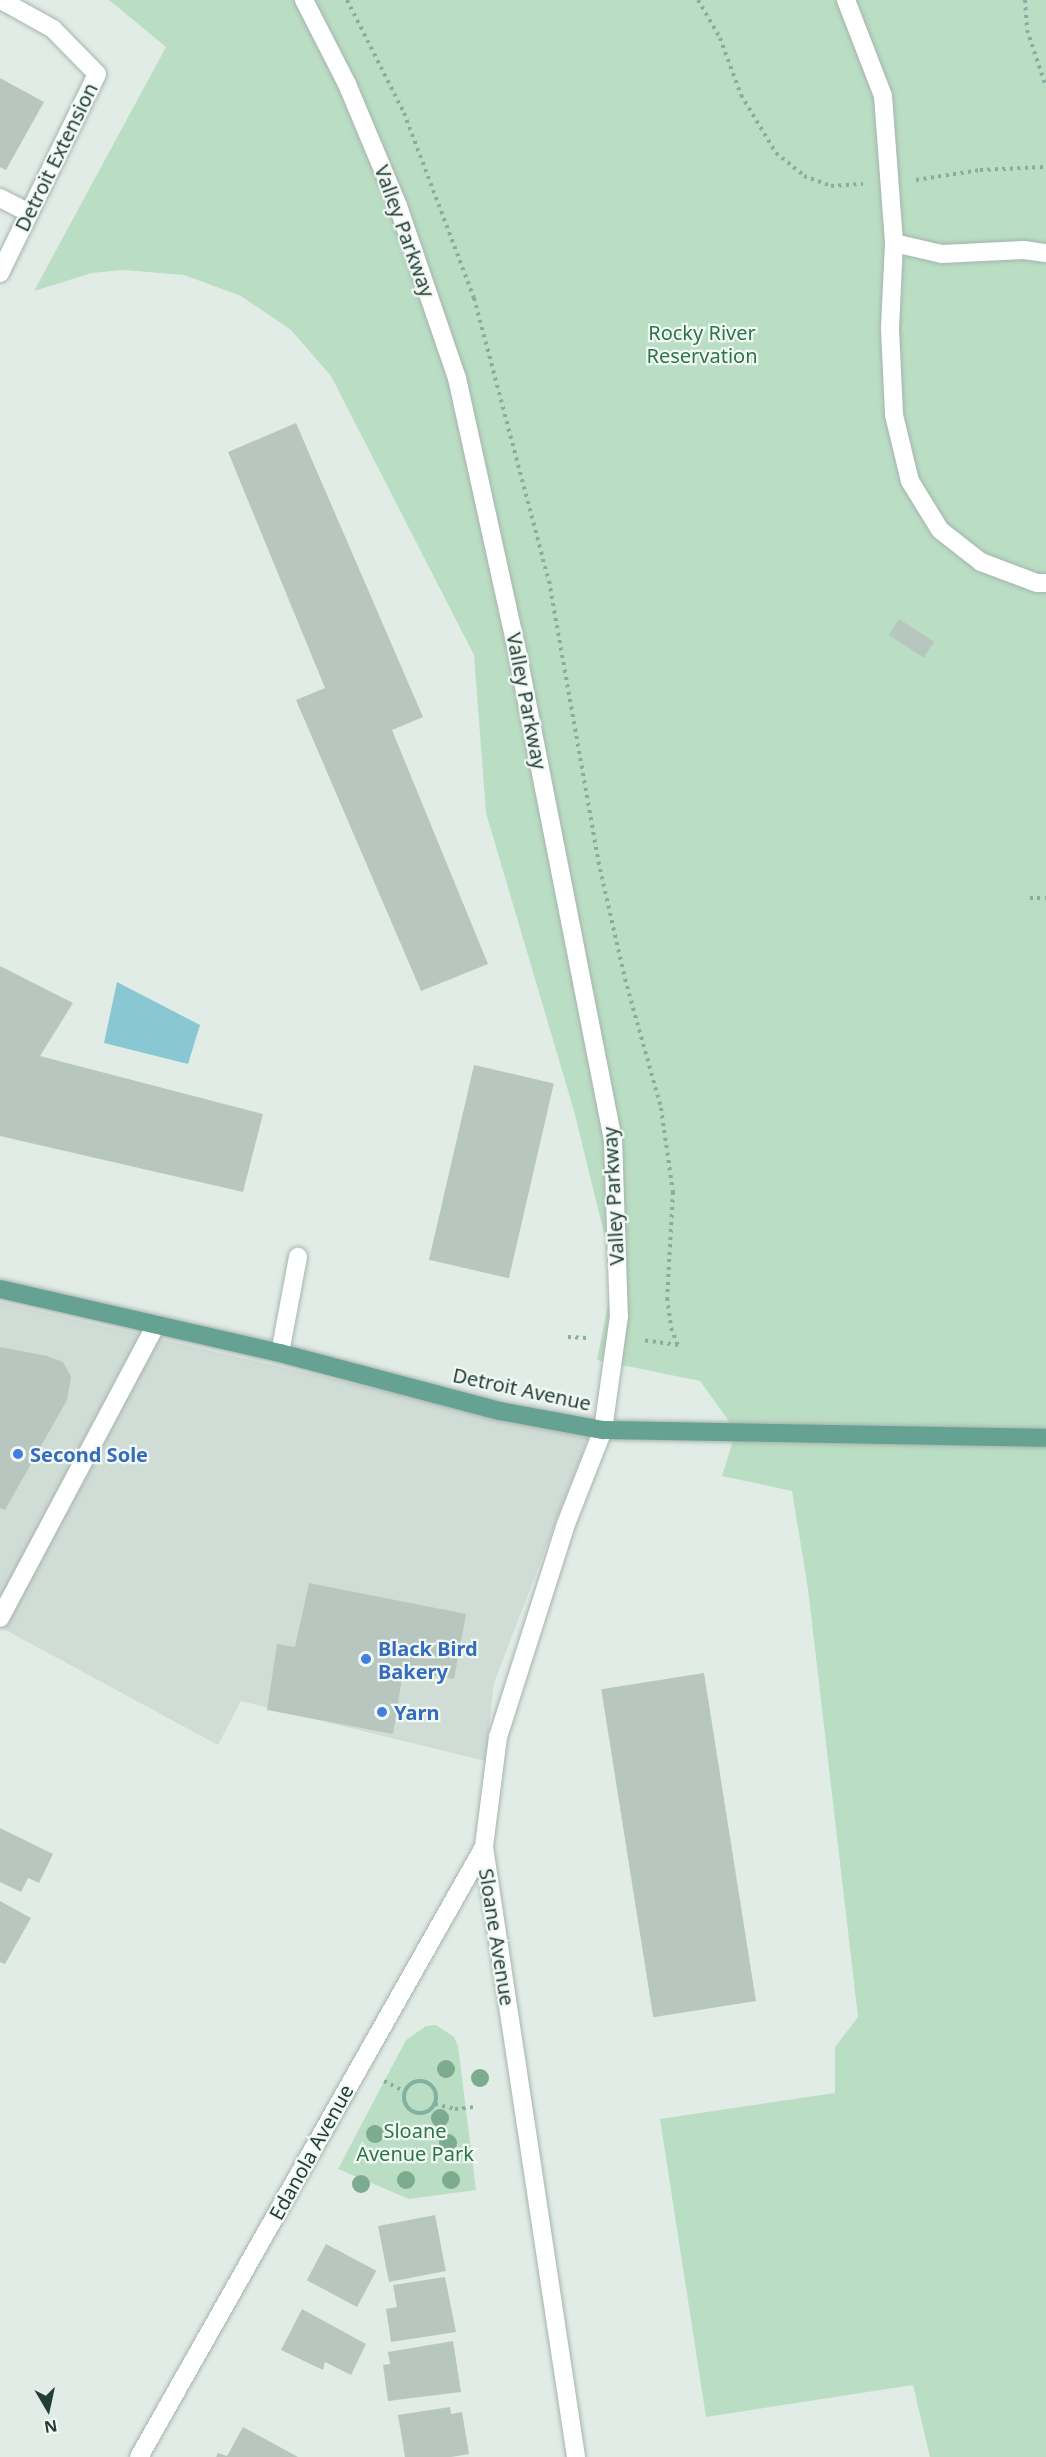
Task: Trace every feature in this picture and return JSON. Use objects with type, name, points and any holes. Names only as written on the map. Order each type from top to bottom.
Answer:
[{"type":"main road","name":"Detroit Avenue","points":[[0,1289],[280,1353],[500,1412],[603,1430],[1046,1438]]},
{"type":"street","name":"Detroit Extension","points":[[0,273],[97,74],[53,29],[1,0]]},
{"type":"street","name":"Valley Parkway","points":[[304,0],[347,84],[398,206],[457,378],[518,656],[613,1139],[619,1316],[603,1430]]},
{"type":"street","points":[[846,0],[883,96],[894,243],[890,329],[894,415],[910,481],[940,530],[981,562],[1037,583],[1046,583]]},
{"type":"street","points":[[0,198],[29,213]]},
{"type":"street","points":[[894,243],[942,254],[1024,250],[1046,253]]},
{"type":"street","points":[[280,1353],[298,1257]]},
{"type":"street","points":[[0,1618],[156,1325]]},
{"type":"street","name":"Sloane Avenue","points":[[576,2457],[484,1847],[498,1737],[566,1524],[603,1430]]},
{"type":"street","name":"Edanola Avenue","points":[[139,2457],[484,1847]]},
{"type":"path","points":[[698,0],[720,38],[741,95],[777,153],[804,176],[831,186],[890,184],[980,171],[1046,167]]},
{"type":"path","points":[[1025,0],[1027,30],[1046,87]]},
{"type":"path","points":[[1030,898],[1046,898]]},
{"type":"path","points":[[381,2079],[404,2091]]},
{"type":"path","points":[[426,2082],[436,2094],[435,2104],[428,2112],[413,2113],[404,2102],[404,2091],[411,2083],[426,2082]]},
{"type":"path","points":[[435,2104],[455,2109],[473,2107]]},
{"type":"shaded area","points":[[0,1302],[588,1438],[494,1683],[485,1761],[241,1701],[218,1745],[0,1627]]},
{"type":"green space","name":"Rocky River Reservation","points":[[109,0],[1046,0],[1046,2457],[930,2457],[913,2385],[706,2417],[660,2119],[835,2093],[835,2047],[858,2017],[808,1589],[792,1491],[722,1476],[736,1431],[700,1381],[597,1360],[614,1274],[574,1111],[486,813],[474,655],[331,376],[291,330],[241,296],[184,275],[123,270],[92,273],[34,291],[166,47]]},
{"type":"green space","name":"Sloane Avenue Park","points":[[436,2025],[454,2037],[458,2046],[476,2190],[409,2199],[338,2169],[406,2040],[426,2026]]},
{"type":"water","points":[[117,982],[200,1025],[188,1064],[104,1043]]},
{"type":"building","points":[[0,78],[44,102],[6,170],[0,167]]},
{"type":"building","points":[[296,423],[423,717],[392,730],[488,964],[421,991],[296,700],[325,688],[228,452]]},
{"type":"building","points":[[899,619],[934,642],[924,658],[889,635]]},
{"type":"building","points":[[0,966],[73,1003],[40,1056],[263,1114],[243,1192],[0,1136]]},
{"type":"building","points":[[474,1065],[554,1083],[509,1278],[429,1260]]},
{"type":"building","name":"Second Sole","points":[[0,1347],[47,1356],[63,1362],[71,1377],[67,1400],[5,1510],[0,1508]]},
{"type":"building","name":"Black Bird Bakery","points":[[309,1583],[466,1614],[454,1679],[403,1671],[393,1734],[267,1710],[277,1644],[295,1647]]},
{"type":"building","points":[[704,1673],[756,2001],[653,2017],[601,1689]]},
{"type":"building","points":[[0,1828],[53,1854],[39,1883],[28,1878],[21,1892],[0,1882]]},
{"type":"building","points":[[0,1901],[31,1918],[5,1964],[0,1962]]},
{"type":"building","points":[[435,2215],[446,2271],[389,2282],[378,2226]]},
{"type":"building","points":[[326,2244],[376,2271],[357,2307],[307,2280]]},
{"type":"building","points":[[445,2277],[456,2332],[391,2342],[386,2309],[397,2307],[393,2285]]},
{"type":"building","points":[[302,2309],[366,2344],[351,2375],[325,2362],[323,2370],[281,2350]]},
{"type":"building","points":[[453,2341],[461,2392],[388,2401],[383,2365],[390,2364],[388,2352]]},
{"type":"building","points":[[450,2407],[451,2414],[462,2412],[469,2454],[451,2457],[405,2457],[398,2415]]},
{"type":"building","points":[[243,2427],[298,2457],[216,2457],[218,2453],[227,2456]]},
{"type":"place","name":"Second Sole","points":[[18,1454]]},
{"type":"place","name":"Black Bird Bakery","points":[[366,1659]]},
{"type":"place","name":"Yarn","points":[[382,1712]]}]
